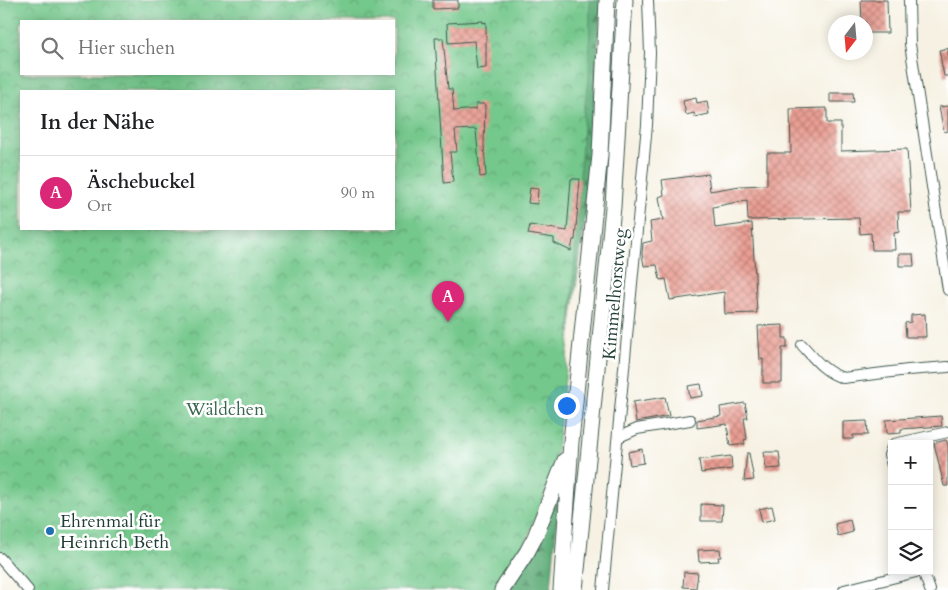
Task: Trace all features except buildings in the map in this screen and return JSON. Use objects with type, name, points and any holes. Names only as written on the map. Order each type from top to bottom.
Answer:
[{"type":"highway","points":[[560,590],[572,442],[600,155],[607,0]]},
{"type":"highway","points":[[575,590],[613,207],[624,0]]},
{"type":"highway","points":[[502,590],[535,537],[572,442]]},
{"type":"street","name":"Kimmelhorstweg","points":[[603,590],[619,437],[647,125],[650,53],[648,0]]},
{"type":"street","points":[[910,0],[910,44],[948,290]]},
{"type":"street","points":[[802,345],[824,370],[832,375],[843,378],[948,367]]},
{"type":"street","points":[[619,437],[637,429],[690,420]]},
{"type":"street","points":[[912,440],[948,432]]},
{"type":"street","points":[[0,558],[28,590]]},
{"type":"street","points":[[844,590],[905,575]]},
{"type":"street","points":[[923,575],[930,590]]},
{"type":"green space","name":"Wäldchen","points":[[0,0],[590,0],[589,81],[584,111],[570,333],[557,450],[548,486],[525,544],[496,590],[34,590],[0,551]]},
{"type":"green space","points":[[570,0],[601,0],[590,181],[570,333],[564,332],[575,239],[584,111]]},
{"type":"green space","points":[[559,494],[551,590],[510,590]]},
{"type":"place","name":"Äschebuckel","points":[[448,322]]},
{"type":"place","name":"Ehrenmal für Heinrich Beth","points":[[50,531]]}]
